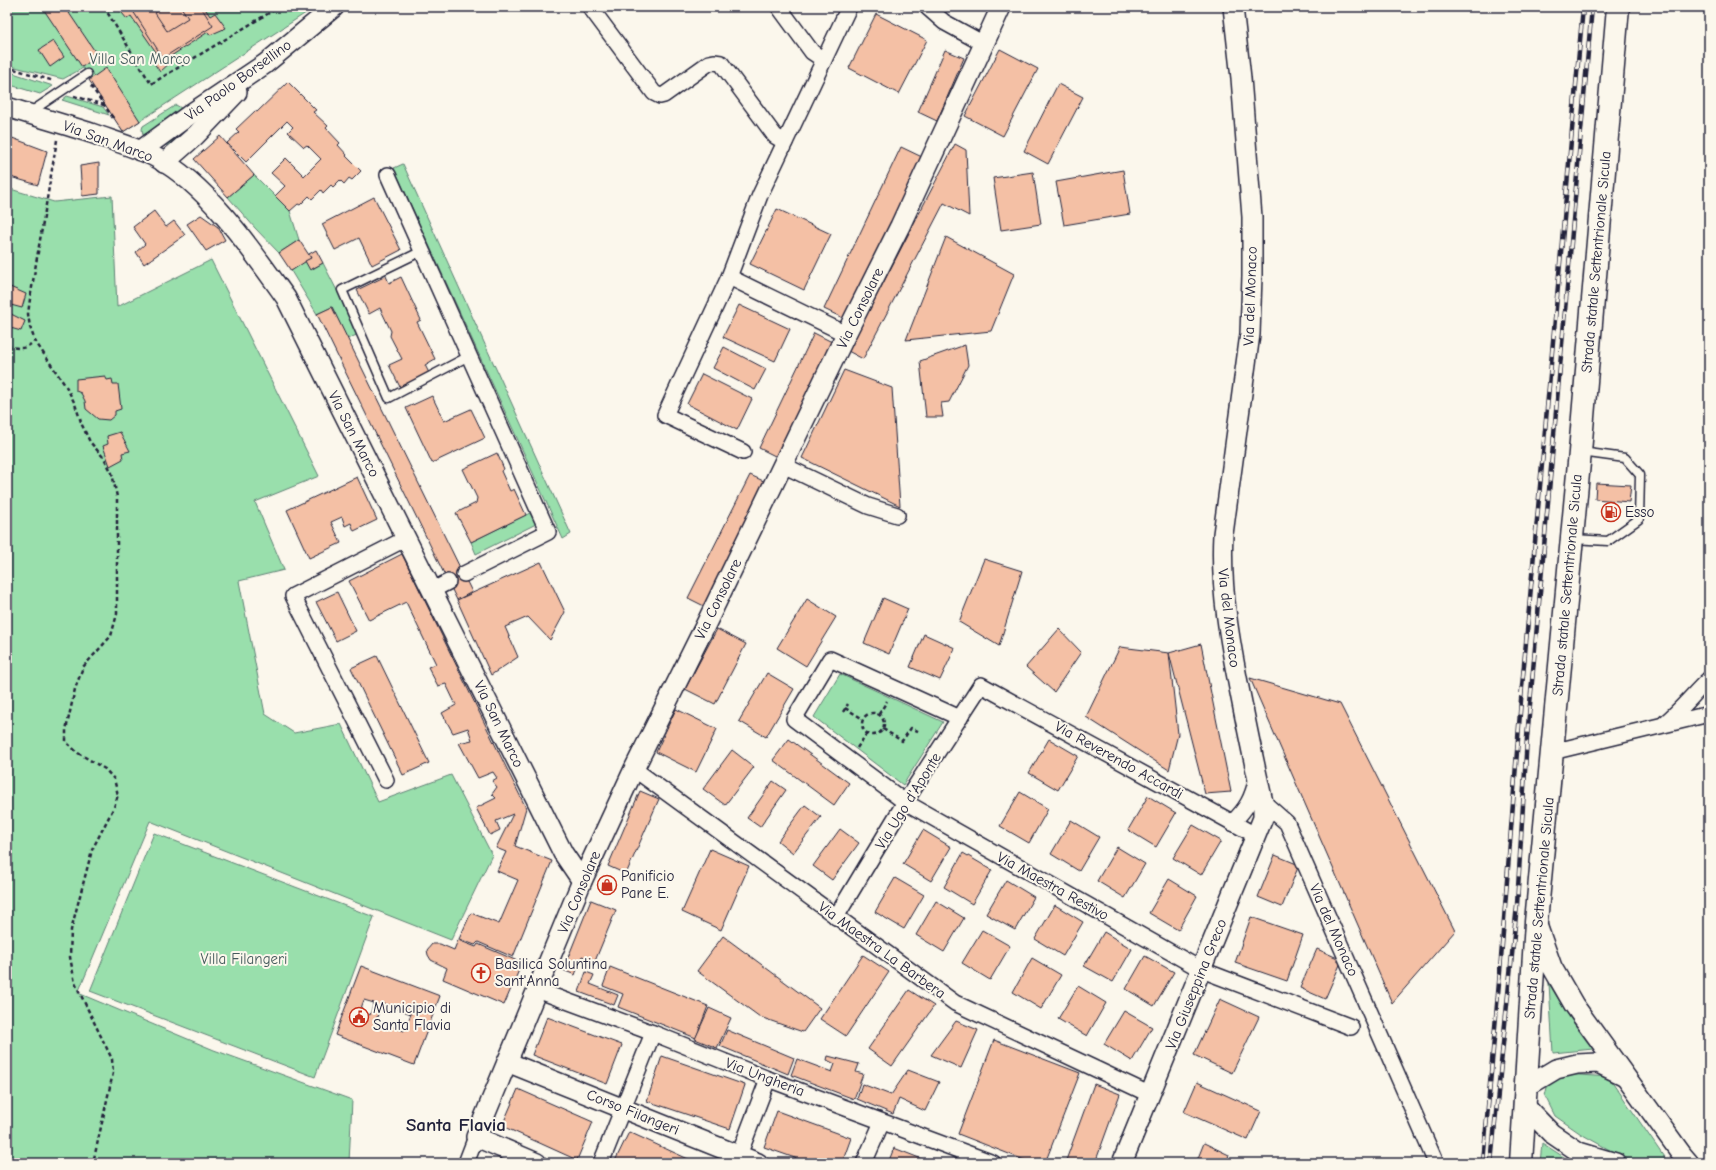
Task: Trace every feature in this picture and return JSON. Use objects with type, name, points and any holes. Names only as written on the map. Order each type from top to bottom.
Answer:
[{"type":"main road","name":"Strada statale Settentrionale Sicula","points":[[1521,1163],[1536,922],[1580,452],[1618,7]]},
{"type":"street","name":"Via Paolo Borsellino","points":[[140,151],[192,113],[265,64],[334,7]]},
{"type":"street","points":[[590,7],[654,93],[660,96],[664,95],[709,63],[721,63],[775,136],[785,142]]},
{"type":"street","points":[[779,7],[812,52],[824,60]]},
{"type":"street","points":[[743,452],[665,415],[729,276],[760,195],[849,7]]},
{"type":"street","points":[[927,7],[944,22],[984,44]]},
{"type":"street","name":"Via del Monaco","points":[[1233,7],[1241,78],[1252,217],[1252,276],[1250,334],[1223,534],[1223,588],[1230,642],[1263,802],[1287,823],[1436,1163]]},
{"type":"street","name":"Via Consolare","points":[[476,1137],[582,881],[634,769],[704,630],[846,334],[900,226],[984,44],[999,8]]},
{"type":"street","points":[[164,163],[196,135],[265,64]]},
{"type":"street","name":"Via San Marco","points":[[7,107],[140,151],[164,163],[189,181],[224,217],[248,246],[286,298],[407,538],[440,586],[563,853],[582,881]]},
{"type":"street","points":[[388,175],[548,532],[464,574]]},
{"type":"street","points":[[729,276],[846,334]]},
{"type":"street","points":[[783,465],[868,506],[897,514]]},
{"type":"street","points":[[386,780],[293,596],[407,538]]},
{"type":"street","name":"Via Maestra Restivo","points":[[960,718],[830,659],[794,719],[905,802],[1202,970],[1351,1027]]},
{"type":"street","points":[[1662,725],[1678,712],[1694,693],[1709,679]]},
{"type":"street","name":"Via Ugo d'Aponte","points":[[836,917],[905,802],[981,685]]},
{"type":"street","name":"Via Reverendo Accardi","points":[[981,685],[1256,836]]},
{"type":"street","points":[[1552,752],[1709,714]]},
{"type":"street","name":"Via Maestra La Barbera","points":[[634,769],[955,1003],[1151,1095]]},
{"type":"street","points":[[1232,823],[1244,812],[1253,796],[1257,778]]},
{"type":"street","name":"Via Giuseppina Greco","points":[[1122,1163],[1256,836],[1263,818],[1263,802]]},
{"type":"street","points":[[1536,922],[1552,967],[1574,1006],[1626,1076],[1682,1156],[1689,1163]]},
{"type":"street","name":"Via Ungheria","points":[[537,990],[653,1033],[768,1079],[993,1163]]},
{"type":"street","points":[[601,1163],[653,1033]]},
{"type":"street","name":"Corso Filangeri","points":[[507,1062],[623,1108],[738,1159],[758,1163]]},
{"type":"street","points":[[1616,1163],[1580,1152],[1551,1133],[1525,1096],[1556,1069],[1577,1064],[1598,1063],[1626,1076]]},
{"type":"street","points":[[738,1159],[768,1079]]},
{"type":"street","points":[[864,1163],[882,1122]]},
{"type":"street","points":[[466,1163],[476,1137],[537,1163]]},
{"type":"lane","points":[[28,113],[87,77]]},
{"type":"lane","points":[[422,251],[342,290],[389,398],[469,356]]},
{"type":"lane","points":[[1572,539],[1608,541],[1639,519],[1640,475],[1625,458],[1580,452]]},
{"type":"path","points":[[104,7],[151,84],[274,10],[273,7]]},
{"type":"path","points":[[7,67],[57,82]]},
{"type":"path","points":[[87,77],[113,118]]},
{"type":"path","points":[[77,90],[72,95],[104,105]]},
{"type":"path","points":[[59,123],[30,300],[29,320],[35,341],[67,388],[90,442],[104,458],[112,473],[117,497],[117,614],[111,636],[83,667],[74,689],[66,730],[66,742],[78,752],[105,768],[114,779],[118,795],[114,807],[92,850],[71,930],[70,958],[75,983],[112,1059],[113,1073],[93,1163]]},
{"type":"path","points":[[7,346],[19,349],[27,347],[35,341]]},
{"type":"path","points":[[843,712],[848,704]]},
{"type":"path","points":[[845,708],[863,719]]},
{"type":"path","points":[[869,713],[879,714],[884,720],[883,729],[875,735],[867,733],[863,728],[863,719],[869,713]]},
{"type":"path","points":[[883,729],[902,742],[912,728],[920,732]]},
{"type":"green space","name":"Villa San Marco","points":[[7,7],[315,7],[123,132],[83,68],[63,79],[7,65]]},
{"type":"green space","points":[[7,71],[53,86],[40,94],[7,84]]},
{"type":"green space","points":[[67,96],[103,107],[109,115],[62,100]]},
{"type":"green space","points":[[176,105],[181,108],[151,131],[143,135],[143,126]]},
{"type":"green space","points":[[194,123],[193,127],[168,147],[167,146],[166,143]]},
{"type":"green space","points":[[403,164],[571,534],[563,539],[394,168]]},
{"type":"green space","points":[[254,175],[290,211],[299,240],[279,253],[228,197]]},
{"type":"green space","points":[[7,188],[54,202],[112,196],[117,307],[211,260],[319,476],[255,502],[284,570],[239,581],[265,714],[294,733],[341,724],[378,802],[451,775],[492,855],[451,940],[150,821],[78,993],[214,1050],[352,1100],[349,1163],[7,1163]]},
{"type":"green space","points":[[305,261],[311,270],[323,263],[359,334],[347,339],[332,307],[317,314],[291,271]]},
{"type":"green space","points":[[530,513],[536,524],[476,554],[471,542]]},
{"type":"green space","points":[[840,674],[943,722],[903,785],[814,717]]},
{"type":"green space","name":"Villa Filangeri","points":[[154,833],[374,917],[315,1077],[90,991]]},
{"type":"green space","points":[[1549,983],[1570,1017],[1593,1049],[1553,1053]]},
{"type":"green space","points":[[1566,1074],[1609,1077],[1668,1163],[1640,1163],[1624,1158],[1581,1134],[1555,1116],[1545,1096],[1548,1083]]},
{"type":"green space","points":[[1542,1143],[1570,1161],[1566,1163],[1540,1163]]},
{"type":"building","points":[[42,7],[65,7],[98,56],[82,67]]},
{"type":"building","points":[[117,7],[204,7],[210,16],[215,13],[226,28],[210,35],[208,32],[171,56],[173,60],[160,72],[150,57],[156,52],[131,16],[127,19]]},
{"type":"building","points":[[164,7],[181,7],[188,18],[167,31],[155,13]]},
{"type":"building","points":[[201,7],[213,26],[163,58],[131,8]]},
{"type":"building","points":[[876,14],[927,40],[899,94],[849,68]]},
{"type":"building","points":[[53,41],[64,57],[50,67],[39,50]]},
{"type":"building","points":[[1000,49],[1038,69],[1003,136],[965,116]]},
{"type":"building","points":[[945,50],[964,58],[937,121],[918,112]]},
{"type":"building","points":[[106,68],[140,121],[123,132],[89,80]]},
{"type":"building","points":[[288,82],[316,110],[313,112],[328,126],[326,128],[340,143],[338,145],[347,155],[346,156],[361,171],[352,180],[349,178],[344,184],[340,180],[333,187],[331,185],[323,193],[321,190],[312,199],[309,196],[300,205],[298,204],[290,211],[275,196],[285,186],[271,173],[286,158],[304,176],[321,159],[307,145],[304,147],[288,132],[293,127],[287,121],[246,162],[227,143],[239,132],[236,129],[255,111],[257,112]]},
{"type":"building","points":[[1058,84],[1083,97],[1048,164],[1024,151]]},
{"type":"building","points":[[7,136],[47,151],[38,185],[7,176]]},
{"type":"building","points":[[220,136],[254,175],[228,197],[194,159]]},
{"type":"building","points":[[955,144],[966,150],[969,216],[944,203],[863,359],[848,351]]},
{"type":"building","points":[[901,147],[924,158],[847,320],[824,309]]},
{"type":"building","points":[[99,163],[99,194],[82,196],[80,166]]},
{"type":"building","points":[[1123,170],[1130,214],[1064,225],[1056,182]]},
{"type":"building","points":[[1033,172],[1041,224],[1001,230],[993,178]]},
{"type":"building","points":[[374,197],[401,250],[372,265],[359,238],[335,250],[322,224]]},
{"type":"building","points":[[777,209],[831,234],[804,290],[750,264]]},
{"type":"building","points":[[154,211],[166,227],[174,221],[185,235],[144,264],[136,252],[145,244],[133,227]]},
{"type":"building","points":[[201,215],[218,227],[225,240],[206,251],[187,224]]},
{"type":"building","points":[[946,237],[1014,274],[991,331],[906,340]]},
{"type":"building","points":[[299,240],[311,258],[291,271],[279,253]]},
{"type":"building","points":[[316,250],[323,263],[310,270],[305,261],[311,258],[309,254]]},
{"type":"building","points":[[386,276],[389,283],[401,277],[421,320],[417,322],[435,359],[425,365],[429,373],[400,387],[389,365],[402,359],[390,336],[391,331],[380,308],[369,314],[357,290]]},
{"type":"building","points":[[10,287],[26,294],[22,308],[7,304],[7,296]]},
{"type":"building","points":[[739,305],[790,329],[775,361],[723,337]]},
{"type":"building","points":[[332,307],[472,592],[457,600],[317,314]]},
{"type":"building","points":[[7,312],[25,321],[21,331],[7,327]]},
{"type":"building","points":[[814,333],[832,342],[777,457],[759,448]]},
{"type":"building","points":[[965,345],[968,365],[949,402],[941,403],[943,417],[926,417],[920,361]]},
{"type":"building","points":[[724,347],[766,369],[755,390],[713,368]]},
{"type":"building","points":[[844,370],[892,388],[900,506],[802,458]]},
{"type":"building","points":[[702,374],[752,399],[737,430],[687,404]]},
{"type":"building","points":[[105,376],[107,380],[112,379],[113,384],[118,384],[121,409],[115,411],[115,415],[109,420],[98,419],[86,409],[85,401],[81,393],[76,391],[76,379]]},
{"type":"building","points":[[432,396],[444,421],[471,409],[485,438],[432,463],[406,408]]},
{"type":"building","points":[[120,432],[130,451],[122,453],[123,459],[110,466],[103,446],[108,444],[107,436]]},
{"type":"building","points":[[497,453],[504,469],[501,471],[510,491],[514,489],[526,515],[471,542],[456,513],[476,503],[477,498],[463,469]]},
{"type":"building","points":[[750,475],[768,483],[706,607],[688,598]]},
{"type":"building","points":[[357,477],[377,520],[354,531],[351,523],[345,526],[342,517],[331,522],[341,543],[309,558],[287,510]]},
{"type":"building","points":[[1596,483],[1631,485],[1629,502],[1595,499]]},
{"type":"building","points":[[402,554],[526,808],[515,846],[552,861],[513,957],[478,942],[475,945],[459,939],[471,913],[499,924],[518,880],[497,871],[506,852],[496,848],[513,814],[496,821],[500,830],[490,835],[476,808],[496,798],[492,794],[497,787],[492,781],[497,778],[493,772],[478,778],[459,743],[472,740],[468,728],[453,733],[442,713],[456,705],[446,684],[438,686],[428,667],[436,664],[406,602],[369,620],[349,581]]},
{"type":"building","points":[[984,559],[1022,571],[999,646],[959,622]]},
{"type":"building","points":[[541,562],[565,612],[550,640],[528,617],[505,627],[518,657],[491,675],[457,600]]},
{"type":"building","points":[[337,592],[356,631],[336,641],[316,602]]},
{"type":"building","points":[[883,598],[908,609],[889,654],[864,643]]},
{"type":"building","points":[[807,599],[836,617],[806,666],[777,648]]},
{"type":"building","points":[[717,629],[746,644],[715,704],[685,689]]},
{"type":"building","points":[[1059,629],[1081,652],[1054,692],[1026,667]]},
{"type":"building","points":[[924,634],[955,648],[940,680],[910,667]]},
{"type":"building","points":[[1201,644],[1231,792],[1205,794],[1169,653]]},
{"type":"building","points":[[1120,647],[1169,653],[1178,734],[1169,770],[1086,717]]},
{"type":"building","points":[[377,656],[429,763],[403,775],[351,668]]},
{"type":"building","points":[[767,673],[794,689],[766,737],[739,721]]},
{"type":"building","points":[[1250,678],[1340,704],[1455,931],[1392,1003]]},
{"type":"building","points":[[676,709],[717,729],[696,772],[656,752]]},
{"type":"building","points":[[789,739],[849,783],[834,805],[773,760]]},
{"type":"building","points":[[1049,739],[1078,756],[1058,790],[1029,773]]},
{"type":"building","points":[[732,750],[754,767],[725,805],[703,789]]},
{"type":"building","points":[[773,781],[786,790],[760,827],[747,818]]},
{"type":"building","points":[[640,791],[659,799],[626,874],[608,866]]},
{"type":"building","points":[[1020,792],[1048,809],[1029,843],[1000,826]]},
{"type":"building","points":[[1148,796],[1176,813],[1156,847],[1128,830]]},
{"type":"building","points":[[805,805],[821,817],[793,853],[778,841]]},
{"type":"building","points":[[1071,820],[1099,837],[1079,871],[1051,854]]},
{"type":"building","points":[[1193,825],[1221,841],[1201,875],[1173,858]]},
{"type":"building","points":[[840,829],[859,843],[832,880],[813,866]]},
{"type":"building","points":[[923,830],[951,847],[931,881],[903,864]]},
{"type":"building","points":[[1117,847],[1145,864],[1125,898],[1097,881]]},
{"type":"building","points":[[710,849],[749,866],[721,930],[682,912]]},
{"type":"building","points":[[963,853],[992,870],[972,904],[944,887]]},
{"type":"building","points":[[1275,855],[1299,865],[1282,907],[1258,897]]},
{"type":"building","points":[[895,878],[924,895],[904,929],[875,912]]},
{"type":"building","points":[[1169,879],[1197,896],[1178,930],[1149,913]]},
{"type":"building","points":[[1006,880],[1034,897],[1015,930],[986,914]]},
{"type":"building","points":[[591,900],[616,910],[595,961],[582,956],[575,975],[563,970]]},
{"type":"building","points":[[936,901],[964,918],[944,952],[916,935]]},
{"type":"building","points":[[1055,905],[1083,922],[1063,956],[1035,939]]},
{"type":"building","points":[[1251,917],[1303,935],[1287,981],[1235,963]]},
{"type":"building","points":[[982,930],[1010,946],[990,980],[962,963]]},
{"type":"building","points":[[1104,932],[1132,949],[1113,982],[1084,966]]},
{"type":"building","points":[[723,936],[820,1008],[803,1032],[760,1017],[697,971]]},
{"type":"building","name":"Basilica Soluntina Sant'Anna","points":[[458,940],[476,947],[478,944],[522,963],[504,1005],[443,979],[447,968],[431,960],[427,950],[432,944],[440,944],[454,950]]},
{"type":"building","points":[[1317,949],[1342,960],[1325,999],[1300,988]]},
{"type":"building","points":[[863,955],[889,972],[846,1036],[820,1019]]},
{"type":"building","points":[[1145,956],[1174,972],[1154,1006],[1126,989]]},
{"type":"building","points":[[1032,958],[1061,975],[1041,1009],[1013,992]]},
{"type":"building","name":"Municipio di Santa Flavia","points":[[361,966],[440,996],[414,1065],[335,1035]],"holes":[[[364,1000],[374,1003],[370,1015],[360,1011]],[[382,1003],[411,1014],[404,1031],[376,1020]]]},
{"type":"building","points":[[610,967],[708,1006],[696,1038],[618,1007],[623,994],[603,986]]},
{"type":"building","points":[[586,972],[594,975],[590,984],[618,995],[614,1005],[579,992]]},
{"type":"building","points":[[1078,986],[1106,1003],[1087,1036],[1058,1019]]},
{"type":"building","points":[[909,990],[934,1006],[892,1066],[868,1049]]},
{"type":"building","points":[[1220,999],[1259,1017],[1232,1073],[1194,1055]]},
{"type":"building","points":[[709,1008],[731,1018],[717,1048],[695,1039]]},
{"type":"building","points":[[1124,1011],[1152,1027],[1132,1061],[1104,1044]]},
{"type":"building","points":[[547,1017],[622,1045],[607,1084],[532,1055]]},
{"type":"building","points":[[956,1021],[978,1030],[961,1068],[931,1055]]},
{"type":"building","points":[[727,1030],[794,1058],[788,1074],[720,1046]]},
{"type":"building","points":[[994,1040],[1080,1073],[1045,1163],[1032,1163],[958,1134]]},
{"type":"building","points":[[662,1056],[745,1085],[730,1129],[647,1101]]},
{"type":"building","points":[[828,1056],[859,1064],[856,1072],[863,1074],[854,1099],[791,1075],[797,1059],[832,1072],[835,1064],[827,1060]]},
{"type":"building","points":[[908,1070],[939,1082],[925,1111],[899,1099],[893,1114],[857,1099],[862,1084],[891,1095]]},
{"type":"building","points":[[1197,1082],[1261,1111],[1248,1140],[1184,1112]]},
{"type":"building","points":[[1094,1084],[1120,1094],[1095,1163],[1065,1163]]},
{"type":"building","points":[[518,1089],[593,1122],[577,1160],[502,1126]]},
{"type":"building","points":[[777,1111],[851,1138],[842,1163],[809,1163],[764,1147]]},
{"type":"building","points":[[629,1132],[697,1163],[614,1163]]},
{"type":"building","points":[[1204,1143],[1229,1155],[1226,1163],[1196,1163]]},
{"type":"building","points":[[894,1148],[932,1163],[888,1163]]},
{"type":"railway","points":[[1483,1163],[1500,971],[1522,687],[1583,7]]},
{"type":"railway","points":[[1491,1163],[1517,905],[1527,738],[1592,7]]},
{"type":"place","name":"Esso","points":[[1611,512]]},
{"type":"place","name":"Panificio Pane E.","points":[[607,885]]},
{"type":"place","name":"Basilica Soluntina Sant'Anna","points":[[481,973]]},
{"type":"place","name":"Municipio di Santa Flavia","points":[[359,1017]]},
{"type":"district","name":"Santa Flavia","points":[[456,1124]]}]
